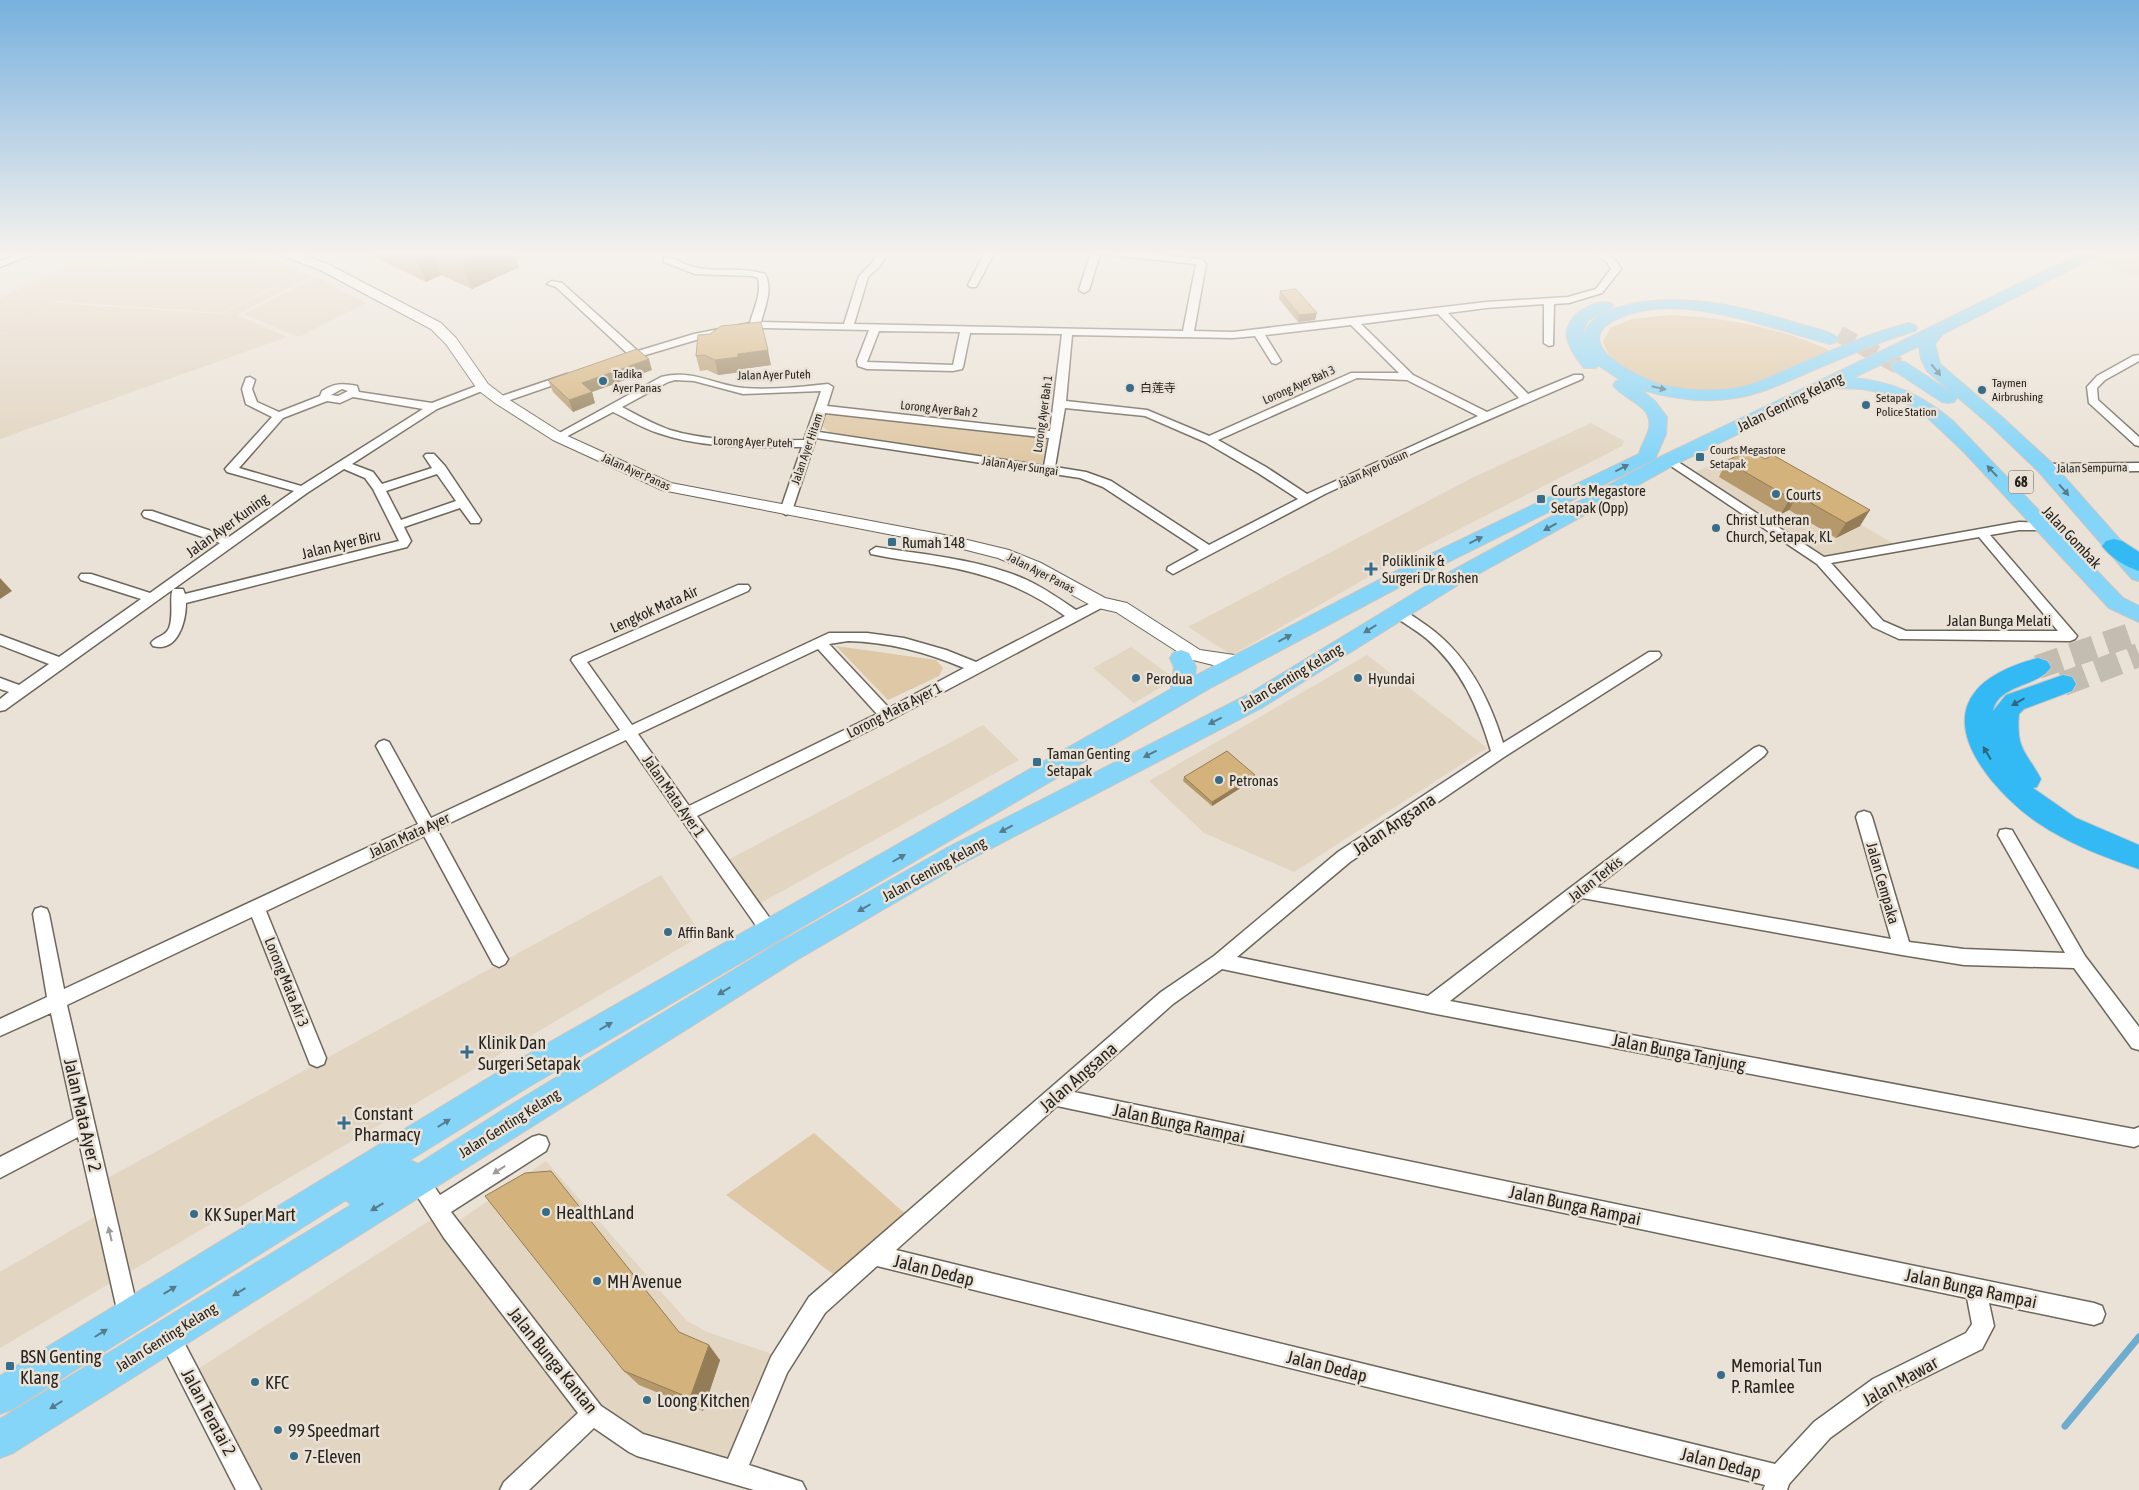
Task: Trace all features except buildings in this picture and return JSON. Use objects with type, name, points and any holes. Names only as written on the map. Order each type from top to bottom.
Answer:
[{"type":"highway","points":[[2114,546],[2139,563]]},
{"type":"highway","points":[[2038,667],[1995,688],[1982,701],[1978,720],[1982,744],[2008,781],[2026,800],[2052,819],[2097,842],[2139,857]]},
{"type":"highway","points":[[2063,684],[2015,702],[2006,711],[2004,735],[2006,748],[2028,780],[2059,806],[2091,824],[2139,839]]},
{"type":"main road","points":[[1579,322],[1574,333],[1576,343],[1592,366],[1644,399],[1656,413],[1659,427],[1657,437],[1648,447],[1648,455]]},
{"type":"main road","points":[[1603,322],[1593,331],[1592,346],[1598,356],[1619,372],[1648,386],[1679,393],[1709,395],[1737,393],[1762,386],[1870,340],[1937,322]]},
{"type":"main road","points":[[1775,322],[1835,337],[1802,322]]},
{"type":"main road","points":[[1892,358],[1937,322]]},
{"type":"main road","points":[[1937,322],[1927,344],[1932,367],[1996,421],[2046,468],[2139,574]]},
{"type":"main road","points":[[1892,358],[1909,328]]},
{"type":"main road","name":"Jalan Genting Kelang","points":[[0,1440],[419,1181],[533,1107],[786,953],[954,856],[1255,700],[1404,608],[1669,460],[1828,383],[1892,358]]},
{"type":"main road","name":"Jalan Genting Kelang","points":[[0,1396],[128,1315],[519,1076],[1216,675],[1412,572],[1648,455],[1892,358]]},
{"type":"main road","name":"Jalan Gombak","points":[[1892,358],[1965,411],[2009,452],[2139,590]]},
{"type":"main road","name":"Jalan Gombak","points":[[1892,358],[1914,384],[1946,406],[1972,429],[2139,611]]},
{"type":"main road","points":[[1828,383],[1874,385],[1909,397],[1940,420],[1972,449],[2116,603],[2139,615]]},
{"type":"main road","points":[[1216,675],[1232,677],[1255,672],[1382,605],[1404,608]]},
{"type":"main road","points":[[1181,658],[1185,667],[1182,695]]},
{"type":"main road","points":[[273,1228],[310,1218],[390,1176],[405,1174],[419,1181]]},
{"type":"street","name":"Jalan Ayer Panas","points":[[428,322],[436,326],[451,341],[483,387],[500,400],[558,437],[667,487],[786,512],[956,542],[1003,554],[1035,567],[1100,603],[1120,607],[1195,655],[1217,660],[1242,661]]},
{"type":"street","points":[[599,322],[635,354]]},
{"type":"street","points":[[848,326],[849,322]]},
{"type":"street","points":[[1188,334],[1190,322]]},
{"type":"street","points":[[1353,322],[1409,377]]},
{"type":"street","points":[[608,364],[694,337],[755,325],[1233,335],[1357,322]]},
{"type":"street","points":[[1450,322],[1526,399]]},
{"type":"street","points":[[1549,322],[1549,343]]},
{"type":"street","points":[[875,327],[862,361],[862,364],[866,366],[958,367],[966,329]]},
{"type":"street","name":"Lorong Ayer Bah 1","points":[[1049,470],[1060,404],[1067,332]]},
{"type":"street","points":[[1259,333],[1276,361]]},
{"type":"street","points":[[2136,358],[2100,378],[2092,387],[2093,401],[2139,443]]},
{"type":"street","points":[[500,400],[581,373]]},
{"type":"street","name":"Jalan Ayer Puteh","points":[[558,437],[665,379],[678,375],[689,376],[724,388],[743,391],[828,387]]},
{"type":"street","name":"Lorong Ayer Bah 3","points":[[1209,440],[1355,375],[1409,377],[1448,395],[1486,416]]},
{"type":"street","name":"Jalan Ayer Dusun","points":[[1173,570],[1208,550],[1308,500],[1486,416],[1578,377]]},
{"type":"street","points":[[250,380],[247,389],[252,404],[279,416]]},
{"type":"street","points":[[303,490],[231,469],[279,416],[326,398],[326,393],[342,386],[353,388],[352,394],[433,407]]},
{"type":"street","name":"Jalan Ayer Kuning","points":[[0,706],[342,464],[433,407],[483,387]]},
{"type":"street","name":"Jalan Ayer Hitam","points":[[786,512],[828,387]]},
{"type":"street","points":[[1060,404],[1147,413],[1209,440],[1262,470],[1308,500]]},
{"type":"street","name":"Lorong Ayer Puteh","points":[[613,407],[640,422],[686,437],[714,442],[810,438]]},
{"type":"street","name":"Lorong Ayer Bah 2","points":[[820,409],[1054,435]]},
{"type":"street","name":"Jalan Ayer Sungai","points":[[810,438],[1082,475],[1107,484],[1208,550]]},
{"type":"street","points":[[430,456],[441,469],[475,520]]},
{"type":"street","name":"Jalan Bunga Melati","points":[[1669,460],[1822,561],[1878,624],[1904,636],[2070,636],[1981,532]]},
{"type":"street","name":"Jalan Ayer Biru","points":[[180,600],[403,544],[405,541],[379,489],[369,475],[342,464]]},
{"type":"street","name":"Jalan Sempurna","points":[[2046,468],[2139,467]]},
{"type":"street","points":[[379,489],[441,469]]},
{"type":"street","points":[[397,525],[463,503]]},
{"type":"street","points":[[148,514],[231,542]]},
{"type":"street","points":[[1822,561],[2019,526],[2044,526]]},
{"type":"street","points":[[876,551],[1002,576],[1040,592],[1075,616]]},
{"type":"street","points":[[86,577],[151,598]]},
{"type":"street","points":[[158,643],[171,636],[175,629],[180,600],[178,591],[168,586]]},
{"type":"street","name":"Lengkok Mata Air","points":[[578,660],[743,588]]},
{"type":"street","name":"Jalan Ayer Panas","points":[[1100,603],[1110,614],[1181,658],[1216,675]]},
{"type":"street","name":"Lorong Mata Ayer 1","points":[[687,814],[887,715],[1100,603]]},
{"type":"street","points":[[1404,608],[1455,660],[1479,694],[1500,753]]},
{"type":"street","name":"Jalan Mata Ayer","points":[[0,1028],[829,638],[853,635],[905,642],[948,655],[976,668]]},
{"type":"street","points":[[0,640],[60,663]]},
{"type":"street","points":[[819,642],[887,715]]},
{"type":"street","name":"Jalan Angsana","points":[[735,1472],[779,1365],[817,1305],[1167,998],[1220,961],[1344,857],[1500,753],[1654,655]]},
{"type":"street","name":"Jalan Mata Ayer 1","points":[[578,660],[770,932]]},
{"type":"street","points":[[0,683],[21,691]]},
{"type":"street","points":[[384,746],[498,959]]},
{"type":"street","name":"Jalan Terkis","points":[[1431,1005],[1759,752]]},
{"type":"street","name":"Jalan Cempaka","points":[[1864,818],[1902,948]]},
{"type":"street","points":[[2006,835],[2079,961],[2139,1042]]},
{"type":"street","points":[[1579,891],[1902,948],[1964,957],[2079,961]]},
{"type":"street","name":"Lorong Mata Air 3","points":[[256,906],[317,1058]]},
{"type":"street","name":"Jalan Mata Ayer 2","points":[[41,914],[57,1000],[128,1315]]},
{"type":"street","name":"Jalan Bunga Tanjung","points":[[1220,961],[1431,1005],[2125,1136],[2139,1136]]},
{"type":"street","name":"Jalan Bunga Rampai","points":[[1055,1097],[2094,1314]]},
{"type":"street","points":[[0,1168],[85,1123]]},
{"type":"street","points":[[437,1209],[540,1144]]},
{"type":"street","name":"Jalan Bunga Kantan","points":[[419,1181],[451,1231],[593,1414],[637,1444],[735,1472],[784,1489]]},
{"type":"street","name":"Jalan Dedap","points":[[875,1255],[1777,1484]]},
{"type":"street","name":"Jalan Mawar","points":[[1777,1484],[1822,1430],[1881,1387],[1974,1341],[1983,1326],[1976,1289]]},
{"type":"street","name":"Jalan Teratai 2","points":[[168,1335],[244,1488]]},
{"type":"street","points":[[512,1490],[593,1414]]},
{"type":"shaded area","points":[[0,322],[28,322],[15,331],[28,322],[252,322],[287,337],[0,439],[0,335],[11,332],[0,334]]},
{"type":"shaded area","points":[[261,322],[329,322],[299,337]]},
{"type":"shaded area","points":[[1626,322],[1734,322],[1792,336],[1831,351],[1784,373],[1752,384],[1719,390],[1685,389],[1652,382],[1621,366],[1612,358],[1603,342],[1610,328]]},
{"type":"shaded area","points":[[829,414],[1048,438],[1042,465],[830,432],[821,426],[821,420],[824,415]]},
{"type":"shaded area","points":[[1591,423],[1624,441],[1622,446],[1393,563],[1232,655],[1188,627],[1472,478]]},
{"type":"shaded area","points":[[1737,455],[1896,545],[1824,557],[1692,473]]},
{"type":"shaded area","points":[[836,646],[936,660],[943,668],[939,676],[888,700]]},
{"type":"shaded area","points":[[1131,647],[1175,679],[1134,703],[1093,668]]},
{"type":"shaded area","points":[[1367,655],[1487,748],[1294,872],[1204,833],[1149,781]]},
{"type":"shaded area","points":[[983,725],[1019,760],[759,904],[728,860]]},
{"type":"shaded area","points":[[661,875],[702,935],[0,1348],[0,1272],[115,1205],[106,1179]]},
{"type":"shaded area","points":[[814,1133],[909,1217],[837,1277],[726,1195]]},
{"type":"shaded area","name":"MH Avenue","points":[[546,1161],[687,1321],[707,1332],[775,1355],[729,1460],[642,1435],[603,1407],[457,1222]]},
{"type":"shaded area","points":[[432,1219],[579,1414],[498,1490],[263,1490],[198,1369]]},
{"type":"waterway","points":[[2065,1426],[2139,1337]]},
{"type":"tunnel","points":[[1839,334],[1899,366]]},
{"type":"tunnel","points":[[2038,667],[2139,632]]},
{"type":"tunnel","points":[[2063,684],[2139,655]]},
{"type":"place","name":"Tadika Ayer Panas","points":[[603,381]]},
{"type":"place","name":"白莲寺","points":[[1130,388]]},
{"type":"place","name":"Taymen Airbrushing","points":[[1982,390]]},
{"type":"place","name":"Setapak Police Station","points":[[1866,405]]},
{"type":"place","name":"Courts Megastore Setapak","points":[[1700,457]]},
{"type":"place","name":"Courts","points":[[1776,494]]},
{"type":"place","name":"Courts Megastore Setapak (Opp)","points":[[1541,499]]},
{"type":"place","name":"Christ Lutheran Church, Setapak, KL","points":[[1716,528]]},
{"type":"place","name":"Rumah 148","points":[[892,542]]},
{"type":"place","name":"Poliklinik & Surgeri Dr Roshen","points":[[1371,569]]},
{"type":"place","name":"Perodua","points":[[1136,678]]},
{"type":"place","name":"Hyundai","points":[[1358,678]]},
{"type":"place","name":"Taman Genting Setapak","points":[[1037,762]]},
{"type":"place","name":"Petronas","points":[[1219,780]]},
{"type":"place","name":"Affin Bank","points":[[668,932]]},
{"type":"place","name":"Klinik Dan Surgeri Setapak","points":[[467,1052]]},
{"type":"place","name":"Constant Pharmacy","points":[[344,1123]]},
{"type":"place","name":"HealthLand","points":[[546,1212]]},
{"type":"place","name":"KK Super Mart","points":[[194,1214]]},
{"type":"place","name":"MH Avenue","points":[[597,1281]]},
{"type":"place","name":"BSN Genting Klang","points":[[10,1366]]},
{"type":"place","name":"Memorial Tun P. Ramlee","points":[[1721,1375]]},
{"type":"place","name":"KFC","points":[[255,1382]]},
{"type":"place","name":"Loong Kitchen","points":[[647,1400]]},
{"type":"place","name":"99 Speedmart","points":[[278,1430]]},
{"type":"place","name":"7-Eleven","points":[[294,1456]]}]
